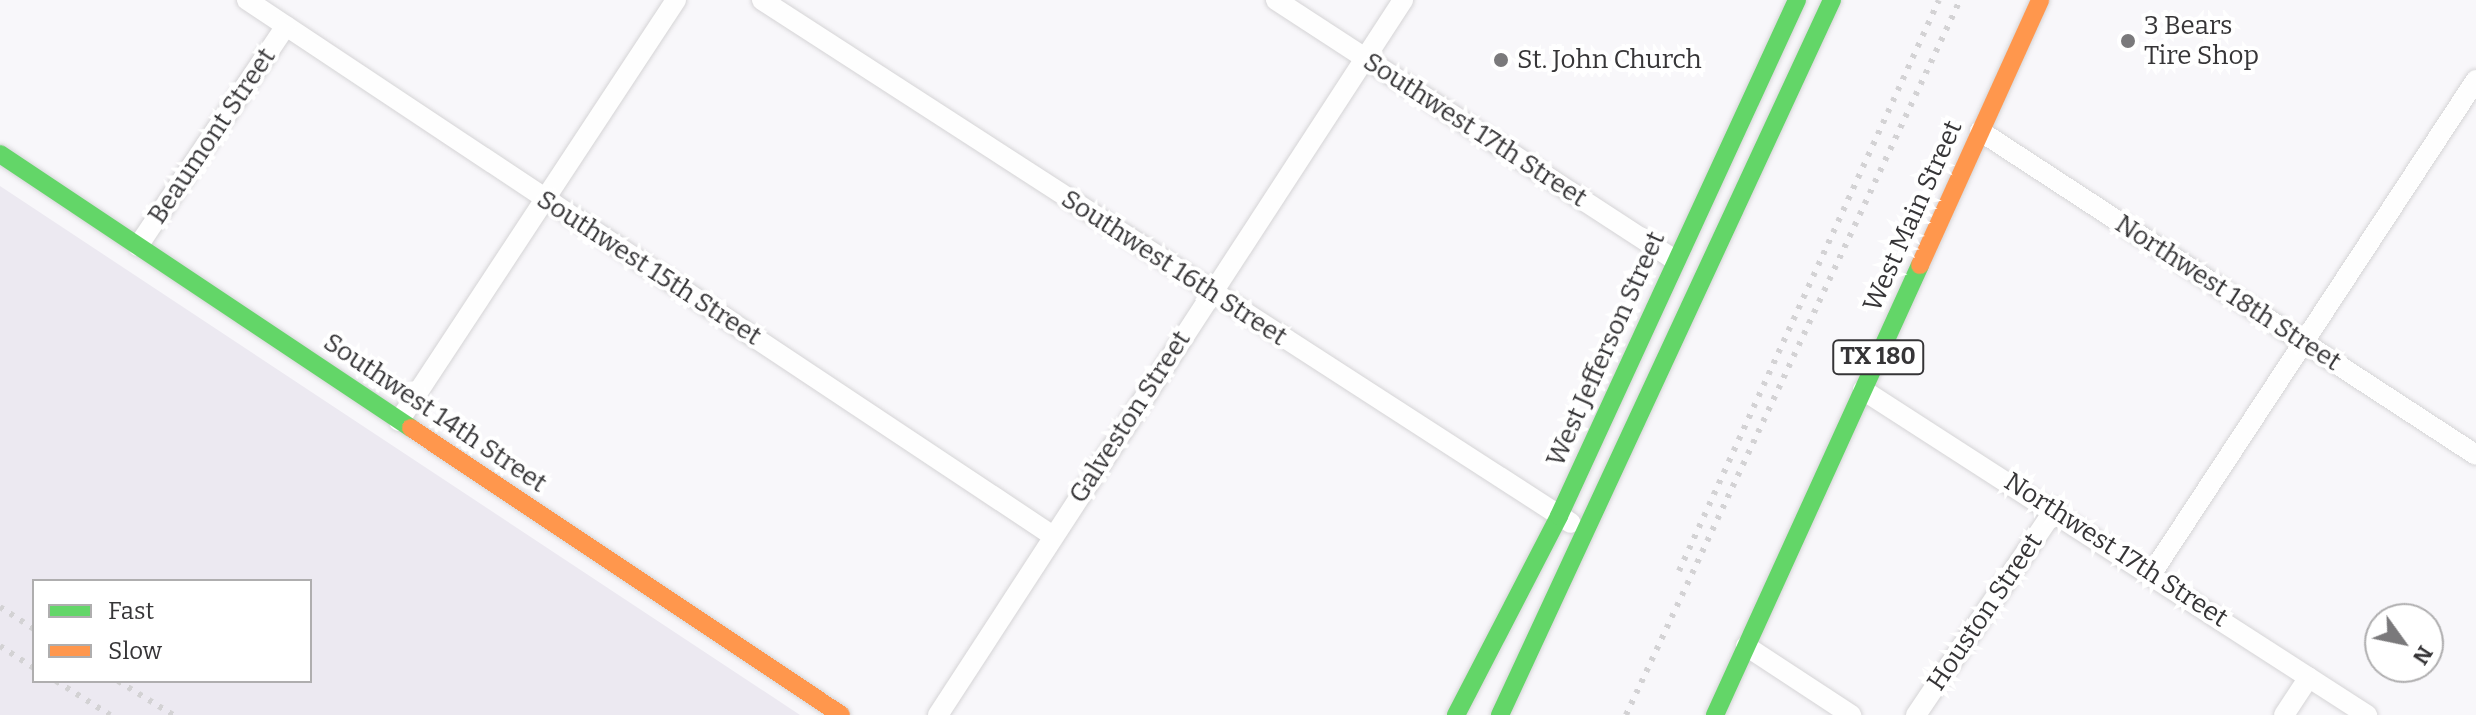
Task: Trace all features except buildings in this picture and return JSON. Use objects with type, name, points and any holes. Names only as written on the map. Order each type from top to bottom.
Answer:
[{"type":"main road","points":[[1500,715],[1588,533],[1832,0]]},
{"type":"main road","name":"West Main Street","points":[[1715,715],[2040,0]]},
{"type":"main road","name":"West Jefferson Street","points":[[1456,715],[1559,516],[1791,2]]},
{"type":"main road","name":"Southwest 14th Street","points":[[0,154],[841,715]]},
{"type":"street","name":"Southwest 15th Street","points":[[247,0],[1053,536]]},
{"type":"street","points":[[399,421],[676,0]]},
{"type":"street","name":"Southwest 16th Street","points":[[762,0],[1210,292],[1588,533]]},
{"type":"street","name":"Southwest 17th Street","points":[[1276,0],[1675,260]]},
{"type":"street","name":"Galveston Street","points":[[938,715],[1210,292],[1403,0]]},
{"type":"street","name":"Beaumont Street","points":[[138,246],[286,26]]},
{"type":"street","points":[[2152,573],[2476,80]]},
{"type":"street","name":"Northwest 18th Street","points":[[1980,131],[2476,455]]},
{"type":"street","name":"Northwest 17th Street","points":[[1863,390],[2055,509],[2367,715]]},
{"type":"street","name":"Houston Street","points":[[1916,715],[2055,509]]},
{"type":"street","points":[[1746,646],[1851,715]]},
{"type":"street","points":[[2284,715],[2309,677]]},
{"type":"shaded area","points":[[0,186],[800,715],[0,715]]},
{"type":"railway","points":[[1679,571],[1939,0]]},
{"type":"railway","points":[[1626,715],[1960,0]]},
{"type":"railway","points":[[0,607],[32,628]]},
{"type":"railway","points":[[0,646],[32,667]]},
{"type":"railway","points":[[59,683],[110,715]]},
{"type":"railway","points":[[121,683],[173,715]]},
{"type":"traffic: fast","points":[[1456,715],[1559,516],[1797,0]]},
{"type":"traffic: fast","points":[[1500,715],[1832,0]]},
{"type":"traffic: fast","points":[[0,154],[411,428]]},
{"type":"traffic: fast","points":[[1715,715],[1920,265]]},
{"type":"traffic: slow","points":[[1920,265],[2040,0]]},
{"type":"traffic: slow","points":[[411,428],[841,715]]},
{"type":"place","name":"3 Bears Tire Shop","points":[[2128,41]]},
{"type":"place","name":"St. John Church","points":[[1501,60]]}]
